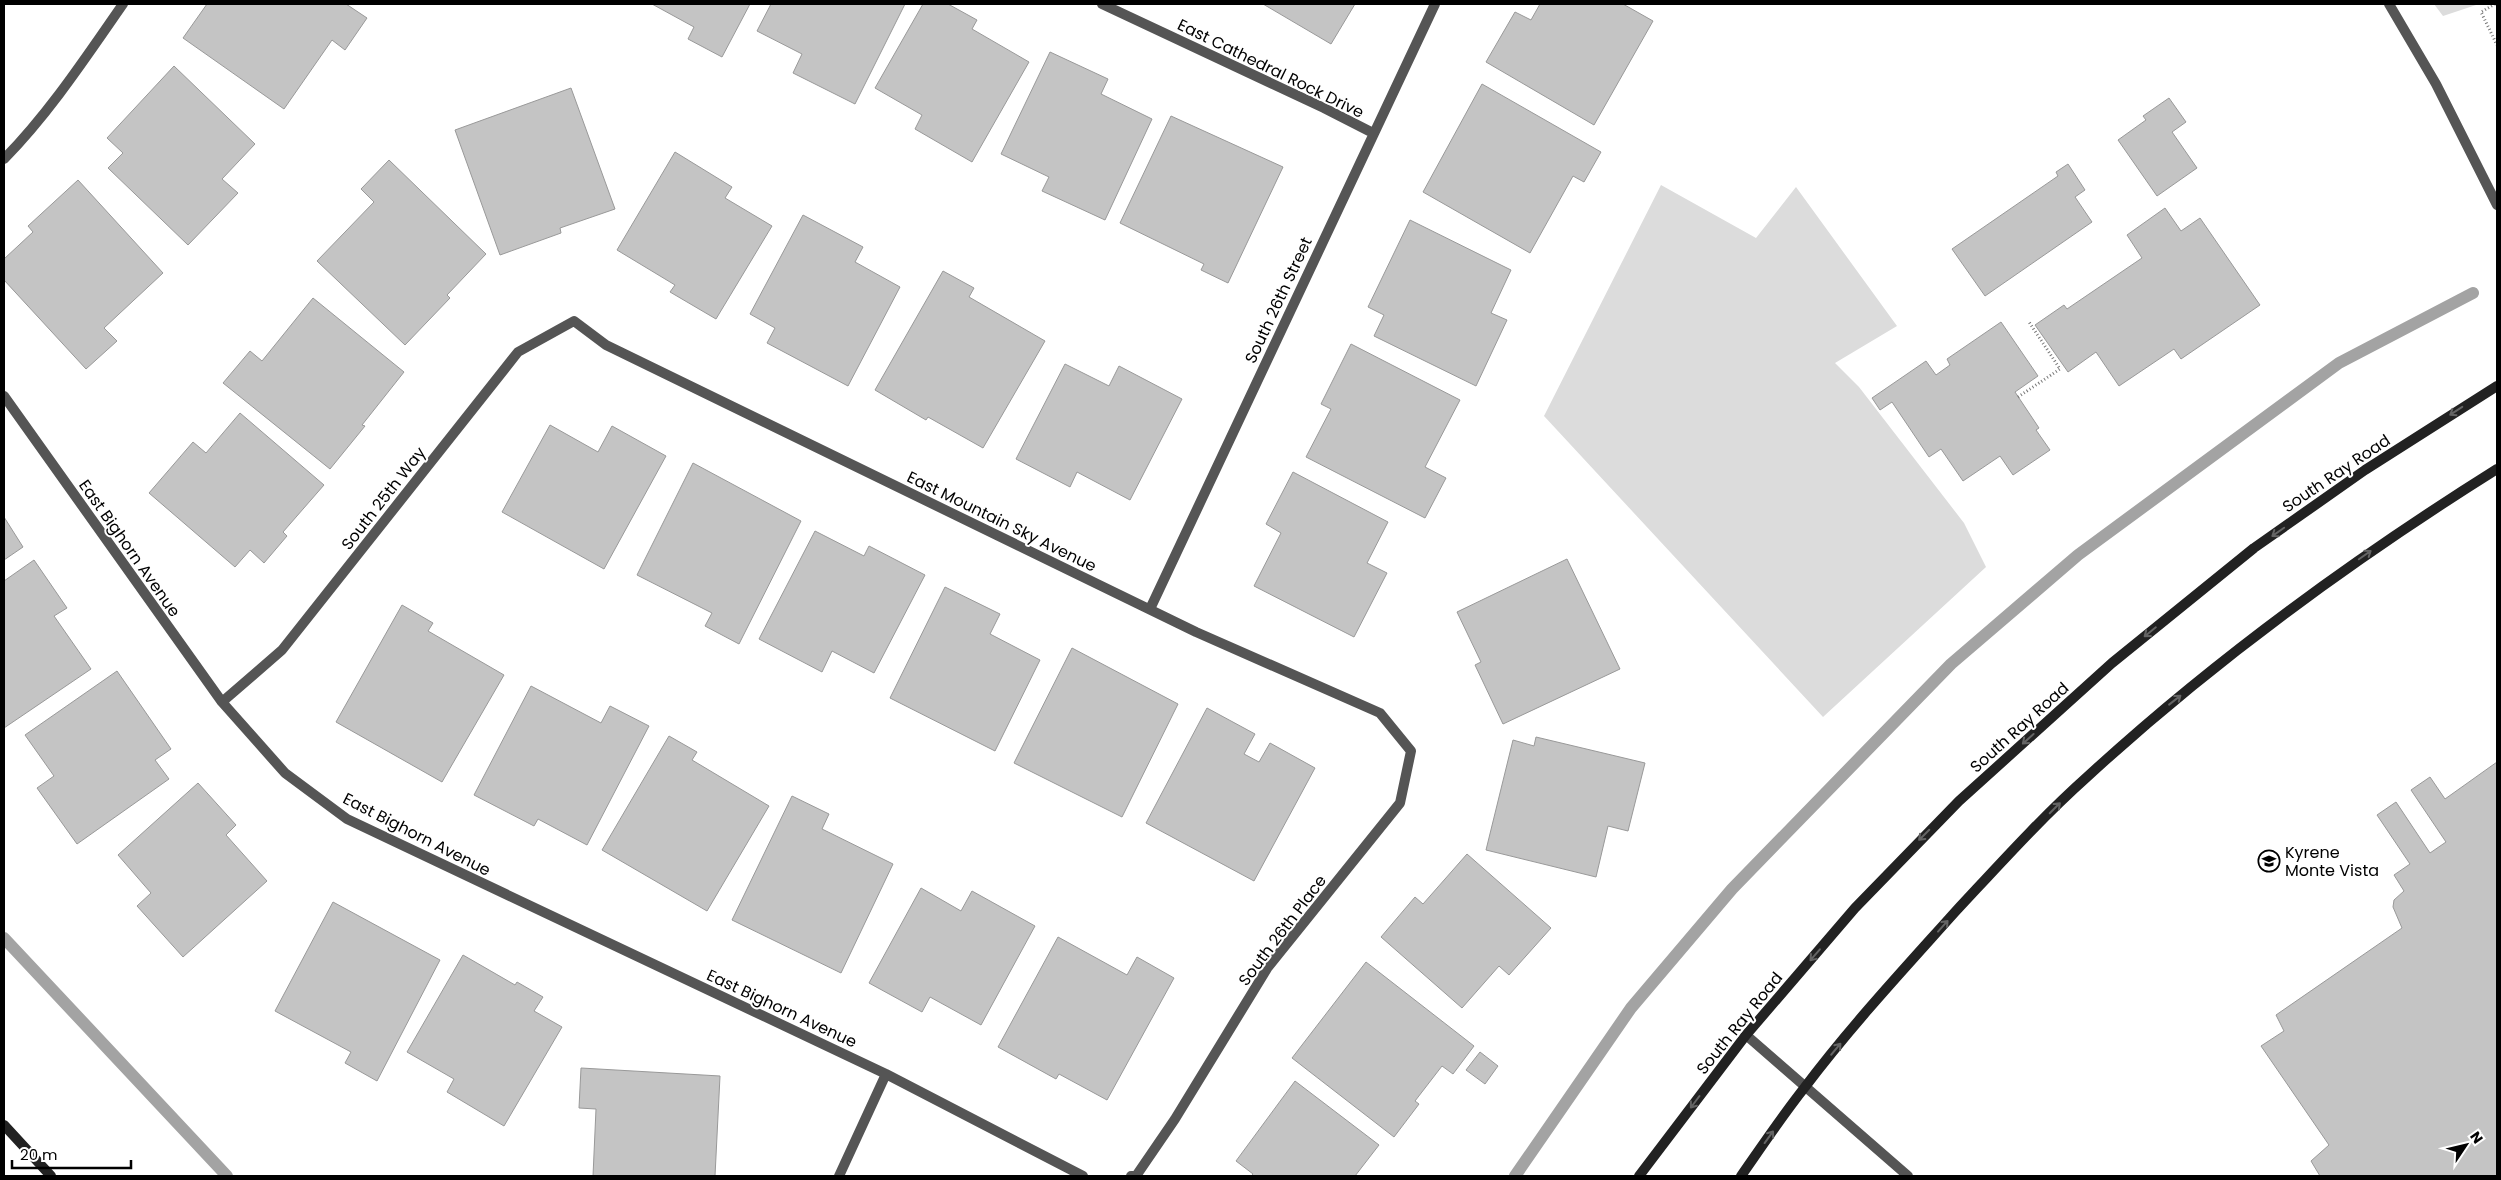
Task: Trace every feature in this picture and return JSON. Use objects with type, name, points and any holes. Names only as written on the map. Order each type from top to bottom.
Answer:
[{"type":"main road","name":"South Ray Road","points":[[1640,1176],[1746,1035],[1855,908],[1959,800],[2112,663],[2254,548],[2365,470],[2497,386]]},
{"type":"main road","points":[[1740,1176],[1805,1086],[1910,962],[2009,853],[2085,779],[2167,706],[2325,583],[2407,526],[2497,469]]},
{"type":"main road","points":[[4,1125],[51,1176]]},
{"type":"street","points":[[4,158],[25,137],[81,66],[123,4]]},
{"type":"street","name":"East Cathedral Rock Drive","points":[[1102,4],[1324,108],[1373,134]]},
{"type":"street","name":"South 26th Street","points":[[1150,609],[1435,4]]},
{"type":"street","points":[[2389,4],[2436,84],[2497,205]]},
{"type":"street","name":"East Mountain Sky Avenue","points":[[574,321],[606,345],[1150,609],[1380,712],[1412,751]]},
{"type":"street","name":"South 25th Way","points":[[222,702],[282,650],[518,352],[574,321]]},
{"type":"street","name":"East Bighorn Avenue","points":[[4,396],[222,702],[285,773],[347,819],[886,1074],[1083,1176]]},
{"type":"street","name":"South 26th Place","points":[[1136,1176],[1176,1119],[1268,968],[1400,803],[1412,751]]},
{"type":"street","points":[[1746,1035],[1908,1176]]},
{"type":"street","points":[[839,1176],[886,1074]]},
{"type":"path","points":[[2495,4],[2482,12],[2497,45]]},
{"type":"path","points":[[2018,397],[2060,369],[2029,322]]},
{"type":"shaded area","points":[[2434,4],[2479,4],[2443,16]]},
{"type":"shaded area","points":[[1661,185],[1756,238],[1796,187],[1897,326],[1835,363],[1859,387],[1964,523],[1986,567],[1823,717],[1544,416]]},
{"type":"building","points":[[207,4],[346,4],[367,18],[345,50],[332,40],[284,109],[183,38]]},
{"type":"building","points":[[652,4],[750,4],[722,57],[688,39],[694,27]]},
{"type":"building","points":[[771,4],[905,4],[855,104],[793,73],[802,54],[757,31]]},
{"type":"building","points":[[923,4],[948,4],[977,20],[972,29],[1029,62],[972,162],[915,129],[922,115],[875,88]]},
{"type":"building","points":[[1263,4],[1355,4],[1331,44]]},
{"type":"building","points":[[1540,4],[1623,4],[1653,21],[1594,125],[1486,62],[1515,12],[1531,20]]},
{"type":"building","points":[[1050,52],[1108,79],[1101,94],[1152,119],[1105,220],[1042,191],[1049,177],[1001,154]]},
{"type":"building","points":[[174,66],[255,144],[222,179],[238,193],[188,245],[108,168],[123,153],[107,138]]},
{"type":"building","points":[[1482,84],[1601,152],[1584,182],[1573,176],[1530,253],[1423,192]]},
{"type":"building","points":[[571,88],[615,209],[560,228],[561,233],[500,255],[455,130]]},
{"type":"building","points":[[2169,98],[2186,122],[2172,132],[2197,168],[2157,196],[2118,140],[2146,120],[2143,116]]},
{"type":"building","points":[[1171,116],[1283,167],[1228,283],[1201,270],[1204,264],[1120,223]]},
{"type":"building","points":[[675,152],[732,187],[725,198],[772,226],[716,319],[670,292],[675,285],[617,250]]},
{"type":"building","points":[[389,160],[486,254],[447,295],[450,298],[405,345],[317,261],[374,202],[361,189]]},
{"type":"building","points":[[2068,164],[2085,190],[2075,197],[2092,222],[1985,296],[1952,249],[2058,176],[2056,172]]},
{"type":"building","points":[[78,180],[163,273],[104,328],[117,341],[86,369],[4,280],[4,259],[33,232],[28,226]]},
{"type":"building","points":[[2165,208],[2181,231],[2200,218],[2260,305],[2181,359],[2174,349],[2119,386],[2096,352],[2068,372],[2035,325],[2064,305],[2067,309],[2142,258],[2127,235]]},
{"type":"building","points":[[803,215],[863,247],[855,262],[900,287],[848,386],[767,343],[775,328],[750,314]]},
{"type":"building","points":[[1410,220],[1511,270],[1491,313],[1507,320],[1476,386],[1374,336],[1384,315],[1368,307]]},
{"type":"building","points":[[943,271],[974,288],[969,297],[1045,341],[983,448],[928,417],[926,420],[875,390]]},
{"type":"building","points":[[313,298],[404,372],[362,425],[365,426],[330,469],[223,383],[250,351],[262,361]]},
{"type":"building","points":[[2001,322],[2038,376],[2015,392],[2039,428],[2036,430],[2050,450],[2013,475],[2000,456],[1963,481],[1941,449],[1929,457],[1892,402],[1880,410],[1872,398],[1926,361],[1936,375],[1950,365],[1947,359]]},
{"type":"building","points":[[1351,344],[1460,400],[1425,467],[1446,478],[1425,518],[1306,457],[1331,409],[1321,404]]},
{"type":"building","points":[[1065,364],[1109,386],[1119,366],[1182,399],[1130,500],[1077,472],[1070,487],[1016,459]]},
{"type":"building","points":[[240,413],[324,485],[283,532],[287,536],[264,563],[250,550],[235,567],[149,493],[193,442],[206,453]]},
{"type":"building","points":[[550,425],[598,452],[612,426],[666,456],[604,569],[502,512]]},
{"type":"building","points":[[693,463],[801,521],[739,644],[705,626],[712,613],[637,575]]},
{"type":"building","points":[[1293,472],[1388,522],[1367,563],[1387,573],[1354,637],[1254,586],[1281,533],[1266,524]]},
{"type":"building","points":[[4,517],[23,547],[4,560]]},
{"type":"building","points":[[815,531],[864,556],[869,546],[925,575],[874,673],[832,651],[822,672],[759,639]]},
{"type":"building","points":[[1567,559],[1620,669],[1503,724],[1475,665],[1481,662],[1457,612]]},
{"type":"building","points":[[34,560],[67,608],[54,616],[91,669],[4,728],[4,581]]},
{"type":"building","points":[[945,587],[1000,614],[990,634],[1040,660],[995,751],[890,698]]},
{"type":"building","points":[[402,605],[433,623],[428,631],[504,675],[442,782],[336,722]]},
{"type":"building","points":[[1072,648],[1178,704],[1122,817],[1014,763]]},
{"type":"building","points":[[117,671],[171,749],[155,760],[169,779],[77,844],[37,788],[54,776],[25,735]]},
{"type":"building","points":[[531,686],[601,723],[610,706],[649,726],[587,845],[538,819],[534,826],[474,795]]},
{"type":"building","points":[[1207,708],[1255,734],[1244,754],[1259,762],[1270,743],[1315,768],[1254,881],[1146,823]]},
{"type":"building","points":[[669,736],[697,752],[692,760],[769,806],[707,911],[602,850]]},
{"type":"building","points":[[1536,737],[1645,763],[1628,831],[1608,826],[1596,877],[1486,850],[1513,740],[1534,746]]},
{"type":"building","points":[[2497,762],[2497,1176],[2320,1176],[2311,1161],[2329,1145],[2261,1046],[2284,1031],[2276,1015],[2402,928],[2393,907],[2394,900],[2404,891],[2394,875],[2410,864],[2377,815],[2396,802],[2430,853],[2446,842],[2411,790],[2430,777],[2445,799]]},
{"type":"building","points":[[198,783],[236,825],[226,835],[267,881],[183,957],[137,906],[151,893],[118,855]]},
{"type":"building","points":[[792,796],[829,814],[822,829],[893,864],[841,973],[732,920]]},
{"type":"building","points":[[1467,854],[1551,928],[1509,975],[1499,966],[1462,1008],[1381,937],[1415,897],[1423,904]]},
{"type":"building","points":[[921,888],[961,911],[972,891],[1035,926],[981,1025],[930,997],[922,1012],[869,983]]},
{"type":"building","points":[[333,902],[440,960],[377,1081],[345,1063],[351,1052],[275,1011]]},
{"type":"building","points":[[1058,937],[1127,975],[1137,957],[1174,978],[1107,1100],[1059,1074],[1056,1079],[998,1047]]},
{"type":"building","points":[[463,955],[515,985],[517,982],[543,997],[534,1011],[562,1027],[504,1126],[447,1092],[454,1079],[407,1052]]},
{"type":"building","points":[[1366,962],[1474,1046],[1453,1074],[1442,1066],[1415,1101],[1419,1104],[1394,1137],[1292,1058]]},
{"type":"building","points":[[1480,1052],[1498,1066],[1485,1084],[1466,1070]]},
{"type":"building","points":[[581,1068],[720,1076],[715,1176],[593,1176],[596,1109],[579,1108]]},
{"type":"building","points":[[1295,1081],[1379,1145],[1355,1176],[1251,1176],[1253,1174],[1236,1161]]},
{"type":"waterway","points":[[1515,1176],[1631,1008],[1732,889],[1951,664],[2078,555],[2339,363],[2473,293]]},
{"type":"waterway","points":[[4,938],[227,1176]]},
{"type":"place","name":"Kyrene Monte Vista","points":[[2269,861]]}]
